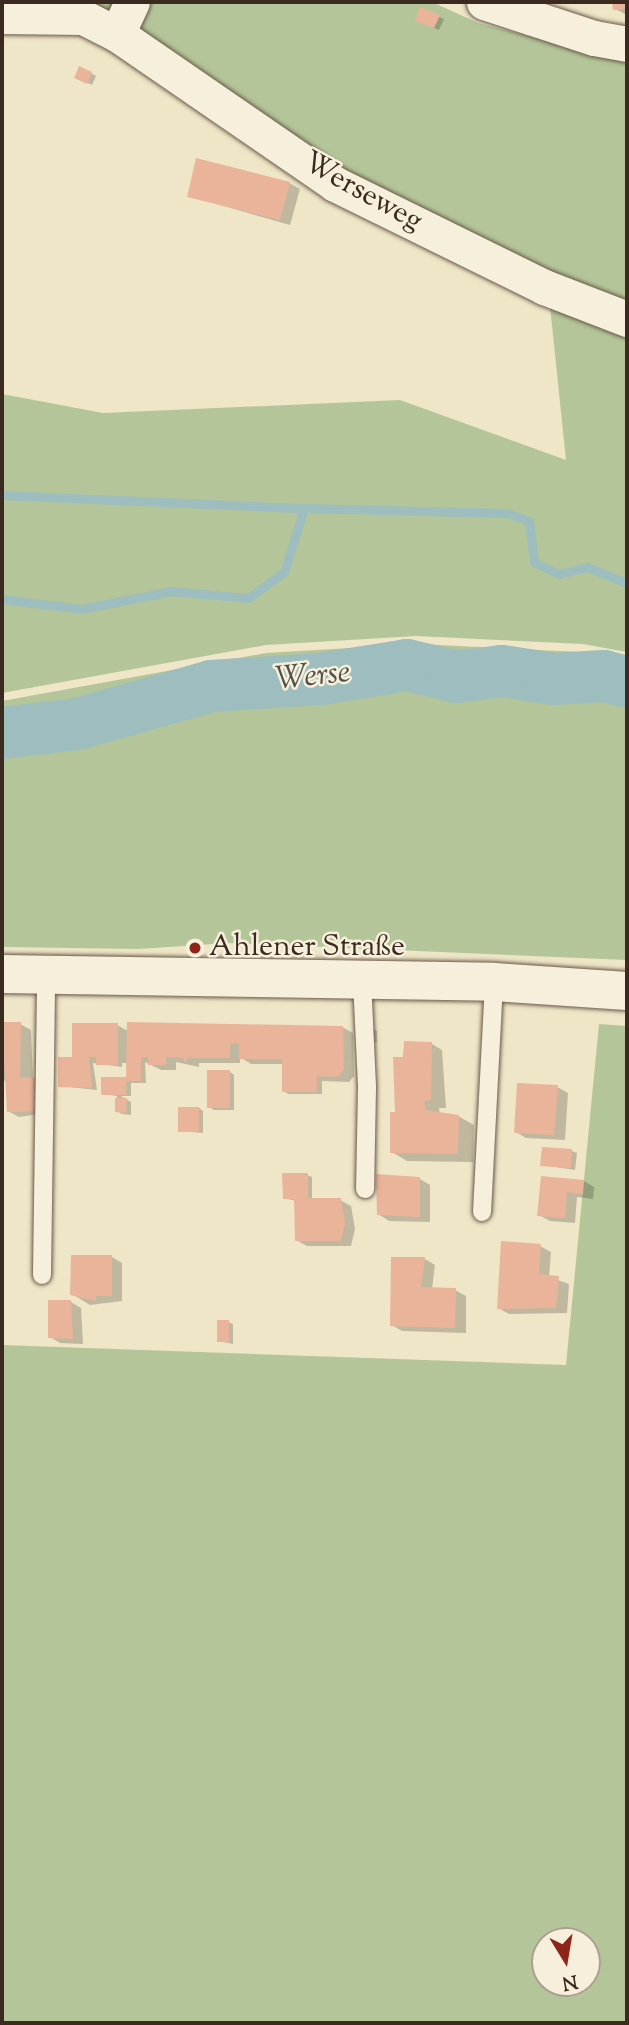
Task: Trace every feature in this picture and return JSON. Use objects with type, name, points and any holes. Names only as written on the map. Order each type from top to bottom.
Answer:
[{"type":"main road","points":[[2,974],[494,982],[627,991]]},
{"type":"street","points":[[117,34],[132,2]]},
{"type":"street","points":[[484,2],[594,38],[627,44]]},
{"type":"street","name":"Werseweg","points":[[2,16],[83,16],[117,34],[335,184],[544,287],[627,319]]},
{"type":"lane","points":[[42,1275],[46,975]]},
{"type":"lane","points":[[362,980],[367,1088],[365,1189]]},
{"type":"lane","points":[[482,1212],[494,982]]},
{"type":"green space","points":[[91,2],[432,2],[478,23],[627,61],[627,652],[583,644],[416,636],[266,645],[2,693],[2,394],[103,413],[400,400],[566,460],[548,287],[284,141]]},
{"type":"green space","points":[[418,644],[581,652],[627,660],[627,960],[228,943],[139,949],[2,947],[2,701],[266,653]]},
{"type":"green space","points":[[599,1024],[627,1026],[627,2023],[2,2023],[2,1345],[566,1365]]},
{"type":"building","points":[[612,2],[627,2],[627,8],[613,10]]},
{"type":"building","points":[[420,7],[440,15],[434,28],[415,21]]},
{"type":"building","points":[[79,66],[92,72],[87,84],[74,78]]},
{"type":"building","points":[[196,158],[290,182],[280,220],[187,197]]},
{"type":"building","points":[[2,1022],[21,1022],[20,1077],[40,1078],[40,1111],[7,1112]]},
{"type":"building","points":[[127,1022],[343,1026],[344,1069],[338,1077],[317,1076],[317,1092],[282,1092],[282,1059],[239,1059],[239,1043],[230,1044],[230,1058],[189,1058],[184,1063],[184,1058],[166,1057],[166,1065],[148,1065],[148,1057],[141,1057],[141,1081],[126,1081],[126,1095],[101,1095],[101,1077],[126,1077]]},
{"type":"building","points":[[72,1023],[118,1023],[118,1065],[96,1065],[96,1057],[89,1057],[92,1088],[58,1087],[58,1057],[72,1057]]},
{"type":"building","points":[[404,1041],[432,1042],[431,1100],[425,1101],[425,1110],[459,1115],[458,1154],[390,1153],[390,1112],[395,1112],[393,1057],[403,1057]]},
{"type":"building","points":[[207,1070],[230,1070],[230,1108],[207,1108]]},
{"type":"building","points":[[517,1083],[558,1085],[554,1135],[514,1133]]},
{"type":"building","points":[[115,1098],[127,1098],[126,1113],[115,1112]]},
{"type":"building","points":[[178,1107],[199,1107],[199,1132],[178,1132]]},
{"type":"building","points":[[542,1147],[572,1149],[571,1168],[540,1166]]},
{"type":"building","points":[[282,1173],[308,1173],[308,1198],[341,1198],[345,1223],[341,1241],[295,1241],[294,1199],[283,1199]]},
{"type":"building","points":[[376,1174],[420,1177],[420,1217],[377,1215]]},
{"type":"building","points":[[541,1176],[584,1180],[583,1194],[567,1192],[565,1218],[537,1216]]},
{"type":"building","points":[[501,1241],[541,1244],[539,1274],[559,1276],[556,1308],[497,1309]]},
{"type":"building","points":[[71,1255],[112,1255],[112,1296],[96,1296],[96,1301],[70,1295]]},
{"type":"building","points":[[391,1257],[425,1257],[421,1287],[456,1288],[455,1328],[390,1326]]},
{"type":"building","points":[[48,1300],[71,1300],[73,1339],[48,1338]]},
{"type":"building","points":[[217,1320],[229,1320],[229,1342],[217,1342]]},
{"type":"waterway","points":[[2,495],[304,508]]},
{"type":"waterway","points":[[2,599],[82,609],[171,591],[248,598],[284,572],[304,508],[507,513],[529,521],[534,562],[559,574],[587,567],[627,583]]},
{"type":"waterway","name":"Werse","points":[[2,733],[77,724],[211,686],[320,679],[407,665],[457,677],[502,671],[553,679],[604,676],[627,682]]},
{"type":"place","name":"Ahlener Straße","points":[[195,948]]}]
